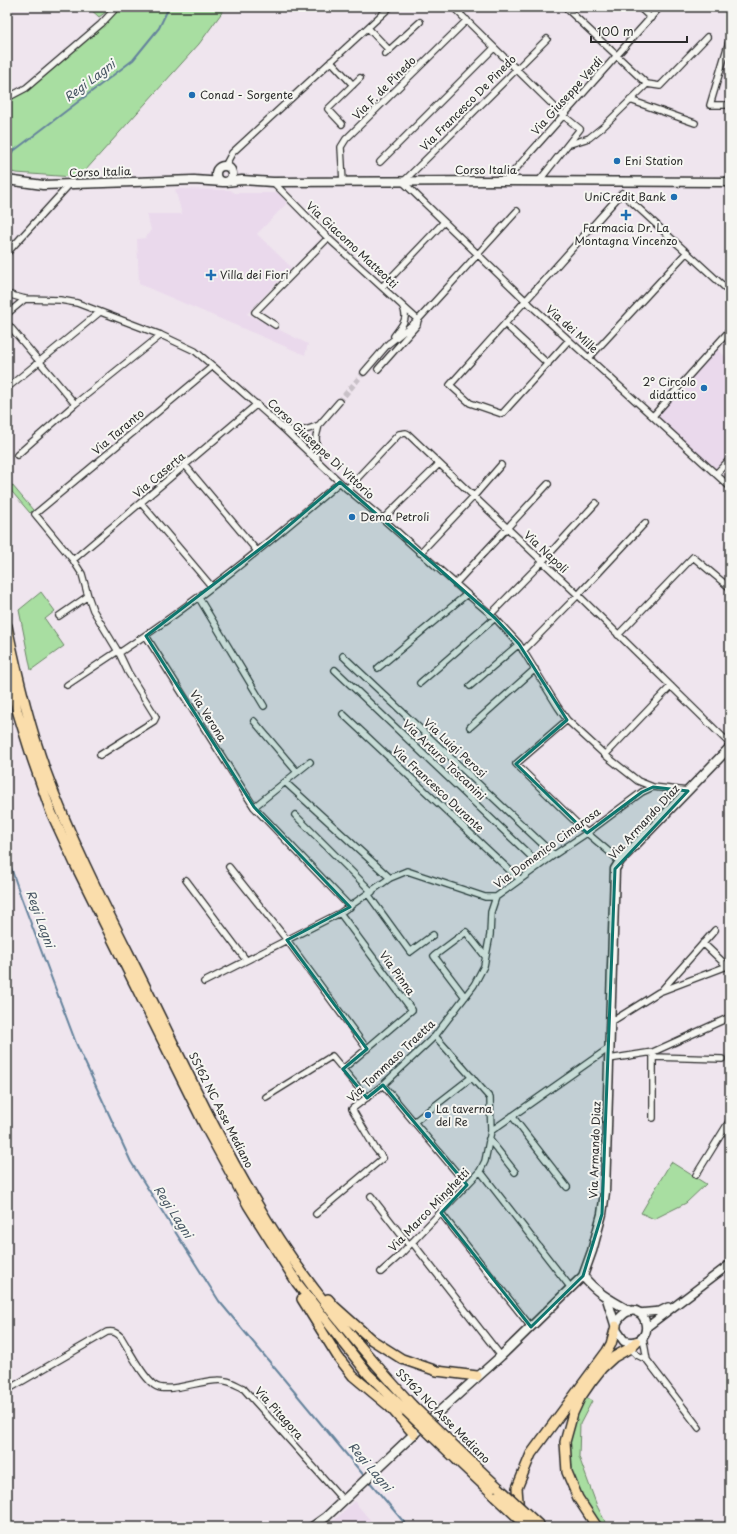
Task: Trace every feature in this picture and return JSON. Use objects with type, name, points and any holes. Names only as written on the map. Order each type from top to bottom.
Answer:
[{"type":"highway","name":"SS162 NC Asse Mediano","points":[[7,626],[29,719],[46,771],[68,827],[211,1120],[255,1201],[326,1306],[409,1408]]},
{"type":"highway","name":"SS162 NC Asse Mediano","points":[[7,663],[17,710],[51,812],[76,866],[204,1124],[248,1205],[283,1262],[319,1312],[368,1374],[409,1408],[497,1491],[541,1527]]},
{"type":"highway","points":[[290,1253],[334,1306],[378,1344],[402,1359],[437,1372],[477,1376]]},
{"type":"highway","points":[[283,1262],[302,1299],[353,1376],[390,1407],[414,1434]]},
{"type":"highway","points":[[520,1527],[517,1488],[531,1454],[607,1351],[611,1344],[616,1326]]},
{"type":"highway","points":[[597,1527],[578,1498],[567,1472],[565,1442],[573,1413],[580,1398],[602,1368],[633,1342]]},
{"type":"highway","name":"SS162 NC Asse Mediano","points":[[497,1491],[528,1527]]},
{"type":"main road","name":"Corso Italia","points":[[194,180],[225,169]]},
{"type":"main road","points":[[225,169],[242,180]]},
{"type":"main road","points":[[225,169],[231,176],[225,182],[219,180],[216,176],[225,169]]},
{"type":"main road","name":"Corso Italia","points":[[10,180],[43,185],[194,180],[225,182],[242,180],[273,182],[730,182]]},
{"type":"main road","name":"Via Armando Diaz","points":[[312,1527],[326,1517],[477,1376],[501,1356],[583,1276],[592,1251],[602,1214],[605,1192],[616,869],[620,861],[688,792],[730,745]]},
{"type":"main road","points":[[583,1276],[607,1299],[630,1311],[638,1313],[645,1319],[647,1327],[633,1342],[617,1331],[607,1299]]},
{"type":"main road","points":[[616,1326],[619,1318],[630,1311]]},
{"type":"street","points":[[7,98],[26,88],[101,24],[117,7]]},
{"type":"street","points":[[225,169],[232,153],[390,7]]},
{"type":"street","points":[[453,7],[564,116],[580,129],[539,181]]},
{"type":"street","points":[[460,13],[465,7]]},
{"type":"street","points":[[565,7],[647,84],[660,86],[707,37]]},
{"type":"street","points":[[639,7],[651,18]]},
{"type":"street","name":"Via Giuseppe Verdi","points":[[505,181],[660,7]]},
{"type":"street","name":"Via F. de Pinedo","points":[[343,182],[341,147],[346,139],[467,20]]},
{"type":"street","points":[[368,28],[387,52],[420,22]]},
{"type":"street","points":[[730,38],[710,105],[730,105]]},
{"type":"street","name":"Via Francesco De Pinedo","points":[[403,182],[547,39]]},
{"type":"street","points":[[380,162],[494,48]]},
{"type":"street","points":[[331,61],[353,85]]},
{"type":"street","points":[[342,124],[328,109],[360,78]]},
{"type":"street","points":[[569,144],[589,138],[604,126],[647,84]]},
{"type":"street","points":[[630,100],[695,123]]},
{"type":"street","points":[[620,181],[622,193],[730,292]]},
{"type":"street","name":"Via Giacomo Matteotti","points":[[273,182],[328,238],[418,320]]},
{"type":"street","name":"Via dei Mille","points":[[403,182],[525,300],[730,487]]},
{"type":"street","points":[[7,253],[70,184]]},
{"type":"street","points":[[569,340],[502,414],[470,403],[450,385],[622,193]]},
{"type":"street","points":[[387,345],[418,320],[517,211]]},
{"type":"street","points":[[382,287],[444,222]]},
{"type":"street","points":[[275,325],[255,312],[328,238]]},
{"type":"street","points":[[589,358],[687,252]]},
{"type":"street","name":"Corso Giuseppe Di Vittorio","points":[[7,294],[25,299],[60,300],[77,303],[187,346],[257,404],[347,489],[493,616],[519,644],[567,720],[605,756],[638,781],[653,787]]},
{"type":"street","points":[[7,314],[25,299]]},
{"type":"street","points":[[364,372],[405,322],[406,316],[403,307]]},
{"type":"street","points":[[7,388],[100,312]]},
{"type":"street","points":[[378,370],[417,325],[418,320]]},
{"type":"street","points":[[7,323],[75,404]]},
{"type":"street","points":[[504,324],[548,364]]},
{"type":"street","points":[[653,416],[730,330]]},
{"type":"street","points":[[17,455],[75,404],[161,335]]},
{"type":"street","name":"Via Taranto","points":[[73,560],[35,514],[213,366]]},
{"type":"street","points":[[284,428],[293,431],[304,431],[319,425],[339,402]]},
{"type":"street","name":"Via Caserta","points":[[73,560],[257,404]]},
{"type":"street","points":[[317,460],[316,442],[319,425]]},
{"type":"street","name":"Via Napoli","points":[[347,489],[399,434],[408,434],[578,595],[730,745]]},
{"type":"street","points":[[716,474],[730,459]]},
{"type":"street","points":[[383,519],[439,464]]},
{"type":"street","points":[[185,465],[257,551]]},
{"type":"street","points":[[420,552],[474,496],[501,465]]},
{"type":"street","points":[[67,685],[146,636],[198,598],[273,539],[340,482]]},
{"type":"street","points":[[455,584],[548,484]]},
{"type":"street","points":[[141,503],[212,587]]},
{"type":"street","points":[[420,683],[493,616],[596,504]]},
{"type":"street","points":[[523,651],[645,523]]},
{"type":"street","points":[[618,634],[693,556],[730,588]]},
{"type":"street","points":[[73,560],[82,574],[93,610],[119,652],[128,672],[156,717],[154,721],[100,755]]},
{"type":"street","points":[[378,668],[467,594]]},
{"type":"street","points":[[59,616],[88,596]]},
{"type":"street","points":[[198,598],[264,706]]},
{"type":"street","name":"Via Verona","points":[[146,636],[254,807],[350,907]]},
{"type":"street","points":[[470,686],[519,644]]},
{"type":"street","name":"Via Luigi Perosi","points":[[343,656],[554,855]]},
{"type":"street","points":[[470,727],[534,669]]},
{"type":"street","name":"Via Arturo Toscanini","points":[[335,670],[540,865]]},
{"type":"street","points":[[605,756],[671,686]]},
{"type":"street","name":"Via Francesco Durante","points":[[343,714],[519,880]]},
{"type":"street","points":[[567,720],[516,764],[587,833],[620,861]]},
{"type":"street","points":[[254,721],[297,772]]},
{"type":"street","points":[[254,807],[310,762]]},
{"type":"street","points":[[285,782],[390,878]]},
{"type":"street","points":[[653,787],[688,792]]},
{"type":"street","name":"Via Domenico Cimarosa","points":[[204,982],[340,913],[390,878],[407,871],[485,897],[496,897],[642,792],[653,787]]},
{"type":"street","points":[[295,815],[370,893],[410,952],[433,935]]},
{"type":"street","points":[[229,867],[286,940],[367,1049]]},
{"type":"street","points":[[186,880],[246,960]]},
{"type":"street","name":"Via Tommaso Traetta","points":[[316,1214],[383,1158],[375,1148],[352,1109],[384,1085],[435,1036],[466,997],[484,966],[490,935],[491,912],[496,897]]},
{"type":"street","name":"Via Pinna","points":[[340,913],[412,1010],[344,1070]]},
{"type":"street","points":[[659,992],[715,930]]},
{"type":"street","points":[[466,997],[434,956],[466,932],[485,956]]},
{"type":"street","points":[[611,1022],[659,992],[728,965],[703,943]]},
{"type":"street","points":[[653,1054],[730,1017]]},
{"type":"street","name":"Via Marco Minghetti","points":[[381,1272],[411,1244],[480,1171],[485,1161],[490,1140],[490,1098],[435,1036]]},
{"type":"street","points":[[491,1131],[609,1048]]},
{"type":"street","points":[[653,1054],[653,1118]]},
{"type":"street","points":[[609,1059],[653,1054],[722,1059]]},
{"type":"street","points":[[266,1097],[332,1056],[367,1098]]},
{"type":"street","points":[[414,1122],[472,1077]]},
{"type":"street","points":[[384,1085],[467,1185]]},
{"type":"street","points":[[512,1116],[567,1187]]},
{"type":"street","points":[[696,1174],[730,1120]]},
{"type":"street","points":[[490,1140],[515,1172]]},
{"type":"street","points":[[480,1171],[571,1288]]},
{"type":"street","points":[[372,1196],[501,1356]]},
{"type":"street","points":[[441,1213],[531,1327]]},
{"type":"street","points":[[647,1327],[730,1264]]},
{"type":"street","points":[[638,1313],[660,1311],[676,1304]]},
{"type":"street","name":"Via Pitagora","points":[[7,1390],[107,1332],[112,1331],[121,1337],[149,1380],[156,1386],[165,1389],[211,1381],[226,1381],[243,1388],[344,1500]]},
{"type":"street","points":[[633,1342],[637,1355],[647,1360]]},
{"type":"street","points":[[633,1342],[699,1428]]},
{"type":"highlighted area","points":[[340,482],[495,618],[519,644],[567,720],[516,764],[587,833],[642,792],[653,787],[688,791],[615,869],[602,1214],[583,1276],[531,1327],[441,1213],[467,1185],[383,1085],[367,1098],[343,1069],[367,1049],[287,940],[350,907],[254,807],[146,636],[273,539]]},
{"type":"shaded area","name":"Villa dei Fiori","points":[[175,189],[230,190],[235,193],[278,193],[287,203],[257,234],[291,267],[247,314],[308,344],[305,355],[139,284],[137,239],[145,238],[151,230],[147,214],[182,214]]},
{"type":"shaded area","name":"2° Circolo didattico","points":[[715,347],[730,361],[730,459],[716,474],[653,416]]},
{"type":"shaded area","points":[[354,1501],[376,1527],[326,1527],[334,1521]]},
{"type":"green space","points":[[88,7],[112,7],[99,17]]},
{"type":"green space","points":[[119,7],[226,7],[199,44],[84,172],[73,177],[7,171],[7,102],[26,89]]},
{"type":"green space","points":[[7,479],[33,510],[30,513],[7,486]]},
{"type":"green space","points":[[41,592],[55,611],[45,619],[64,646],[31,670],[19,610]]},
{"type":"green space","points":[[671,1162],[706,1184],[686,1203],[654,1219],[641,1213]]},
{"type":"green space","points":[[585,1397],[592,1401],[580,1424],[579,1457],[597,1506],[608,1527],[602,1527],[582,1498],[573,1480],[570,1469],[568,1447],[572,1427],[575,1417]]},
{"type":"waterway","name":"Regi Lagni","points":[[7,156],[133,60],[159,28],[169,7]]},
{"type":"waterway","name":"Regi Lagni","points":[[7,856],[76,1043],[131,1162],[219,1301],[366,1478]]},
{"type":"waterway","name":"Regi Lagni","points":[[369,1481],[408,1527]]},
{"type":"tunnel","points":[[339,402],[364,372]]},
{"type":"place","name":"Conad - Sorgente","points":[[192,95]]},
{"type":"place","name":"Eni Station","points":[[617,161]]},
{"type":"place","name":"UniCredit Bank","points":[[674,197]]},
{"type":"place","name":"Farmacia Dr. La Montagna Vincenzo","points":[[626,215]]},
{"type":"place","name":"Villa dei Fiori","points":[[211,275]]},
{"type":"place","name":"2° Circolo didattico","points":[[704,388]]},
{"type":"place","name":"Dema Petroli","points":[[352,517]]},
{"type":"place","name":"La taverna del Re","points":[[428,1115]]}]
